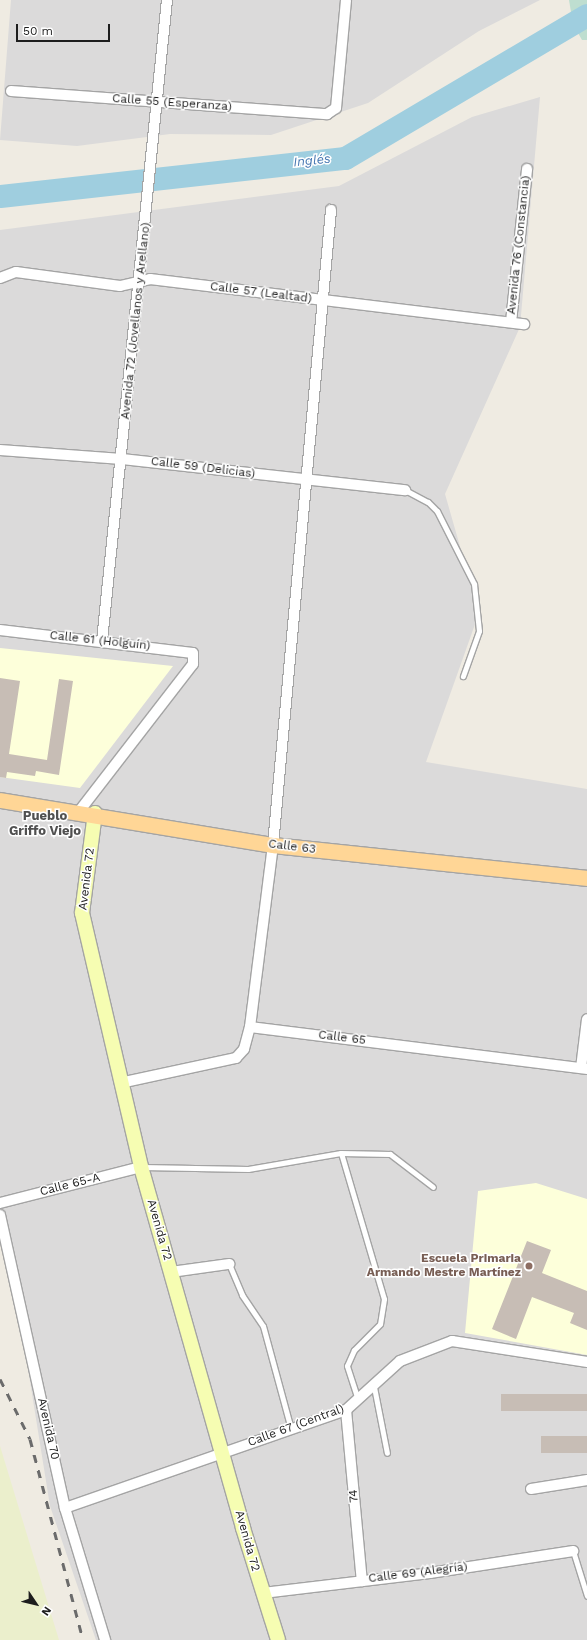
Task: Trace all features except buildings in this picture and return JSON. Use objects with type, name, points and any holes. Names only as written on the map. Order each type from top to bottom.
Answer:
[{"type":"main road","name":"Calle 63","points":[[0,800],[80,810],[273,845],[587,878]]},
{"type":"street","name":"Avenida 72 (Jovellanos y Arellano)","points":[[102,641],[122,459],[138,280],[147,206],[167,0]]},
{"type":"street","name":"Calle 55 (Esperanza)","points":[[11,91],[156,102],[332,112],[346,0]]},
{"type":"street","name":"Avenida 76 (Constancia)","points":[[511,322],[527,169]]},
{"type":"street","points":[[120,1083],[236,1058],[244,1049],[250,1027],[273,845],[331,210]]},
{"type":"street","name":"Calle 57 (Lealtad)","points":[[0,278],[16,272],[120,286],[138,280],[524,324]]},
{"type":"street","name":"Calle 59 (Delicias)","points":[[0,450],[122,459],[306,481],[405,490]]},
{"type":"street","name":"Calle 61 (Holguín)","points":[[0,630],[189,650],[195,659],[80,810]]},
{"type":"street","name":"Avenida 72","points":[[95,813],[82,914],[140,1167],[263,1593],[278,1640]]},
{"type":"street","points":[[584,1068],[587,1019]]},
{"type":"street","name":"Calle 65","points":[[250,1027],[584,1068]]},
{"type":"street","name":"Calle 65-A","points":[[0,1203],[140,1167]]},
{"type":"street","name":"Avenida 70","points":[[0,1215],[65,1508],[105,1640]]},
{"type":"street","points":[[171,1272],[229,1264]]},
{"type":"street","name":"Calle 67 (Central)","points":[[65,1508],[346,1410],[374,1387],[400,1361],[452,1341],[587,1362]]},
{"type":"street","name":"74","points":[[346,1410],[362,1581]]},
{"type":"street","points":[[531,1489],[587,1480]]},
{"type":"street","name":"Calle 69 (Alegría)","points":[[263,1593],[362,1581],[573,1550]]},
{"type":"lane","points":[[405,490],[428,502],[437,511],[474,584],[478,631],[463,676]]},
{"type":"lane","points":[[140,1167],[248,1170],[341,1152],[390,1154],[433,1187]]},
{"type":"lane","points":[[341,1152],[384,1299],[380,1324],[354,1350],[347,1366],[358,1400]]},
{"type":"lane","points":[[229,1264],[242,1295],[263,1326],[291,1429]]},
{"type":"lane","points":[[374,1387],[387,1453]]},
{"type":"lane","points":[[573,1550],[587,1596]]},
{"type":"shaded area","points":[[11,0],[540,0],[479,31],[368,103],[271,135],[170,134],[77,146],[0,140]]},
{"type":"shaded area","points":[[569,0],[587,0],[587,40],[582,40],[573,24]]},
{"type":"shaded area","points":[[540,97],[520,327],[445,494],[479,613],[426,762],[587,789],[587,1640],[96,1640],[50,1506],[0,1194],[0,230],[339,186],[472,117]]},
{"type":"shaded area","points":[[0,648],[173,666],[80,788],[0,777]]},
{"type":"shaded area","name":"Escuela Primaria Armando Mestre Martínez","points":[[536,1183],[587,1199],[587,1355],[465,1333],[478,1191]]},
{"type":"shaded area","points":[[0,1446],[59,1640],[0,1640]]},
{"type":"waterway","name":"Inglés","points":[[0,196],[345,158],[587,15]]},
{"type":"railway","points":[[0,1379],[30,1439],[83,1640]]},
{"type":"place","name":"Escuela Primaria Armando Mestre Martínez","points":[[529,1266]]},
{"type":"district","name":"Pueblo Griffo Viejo","points":[[45,824]]}]
